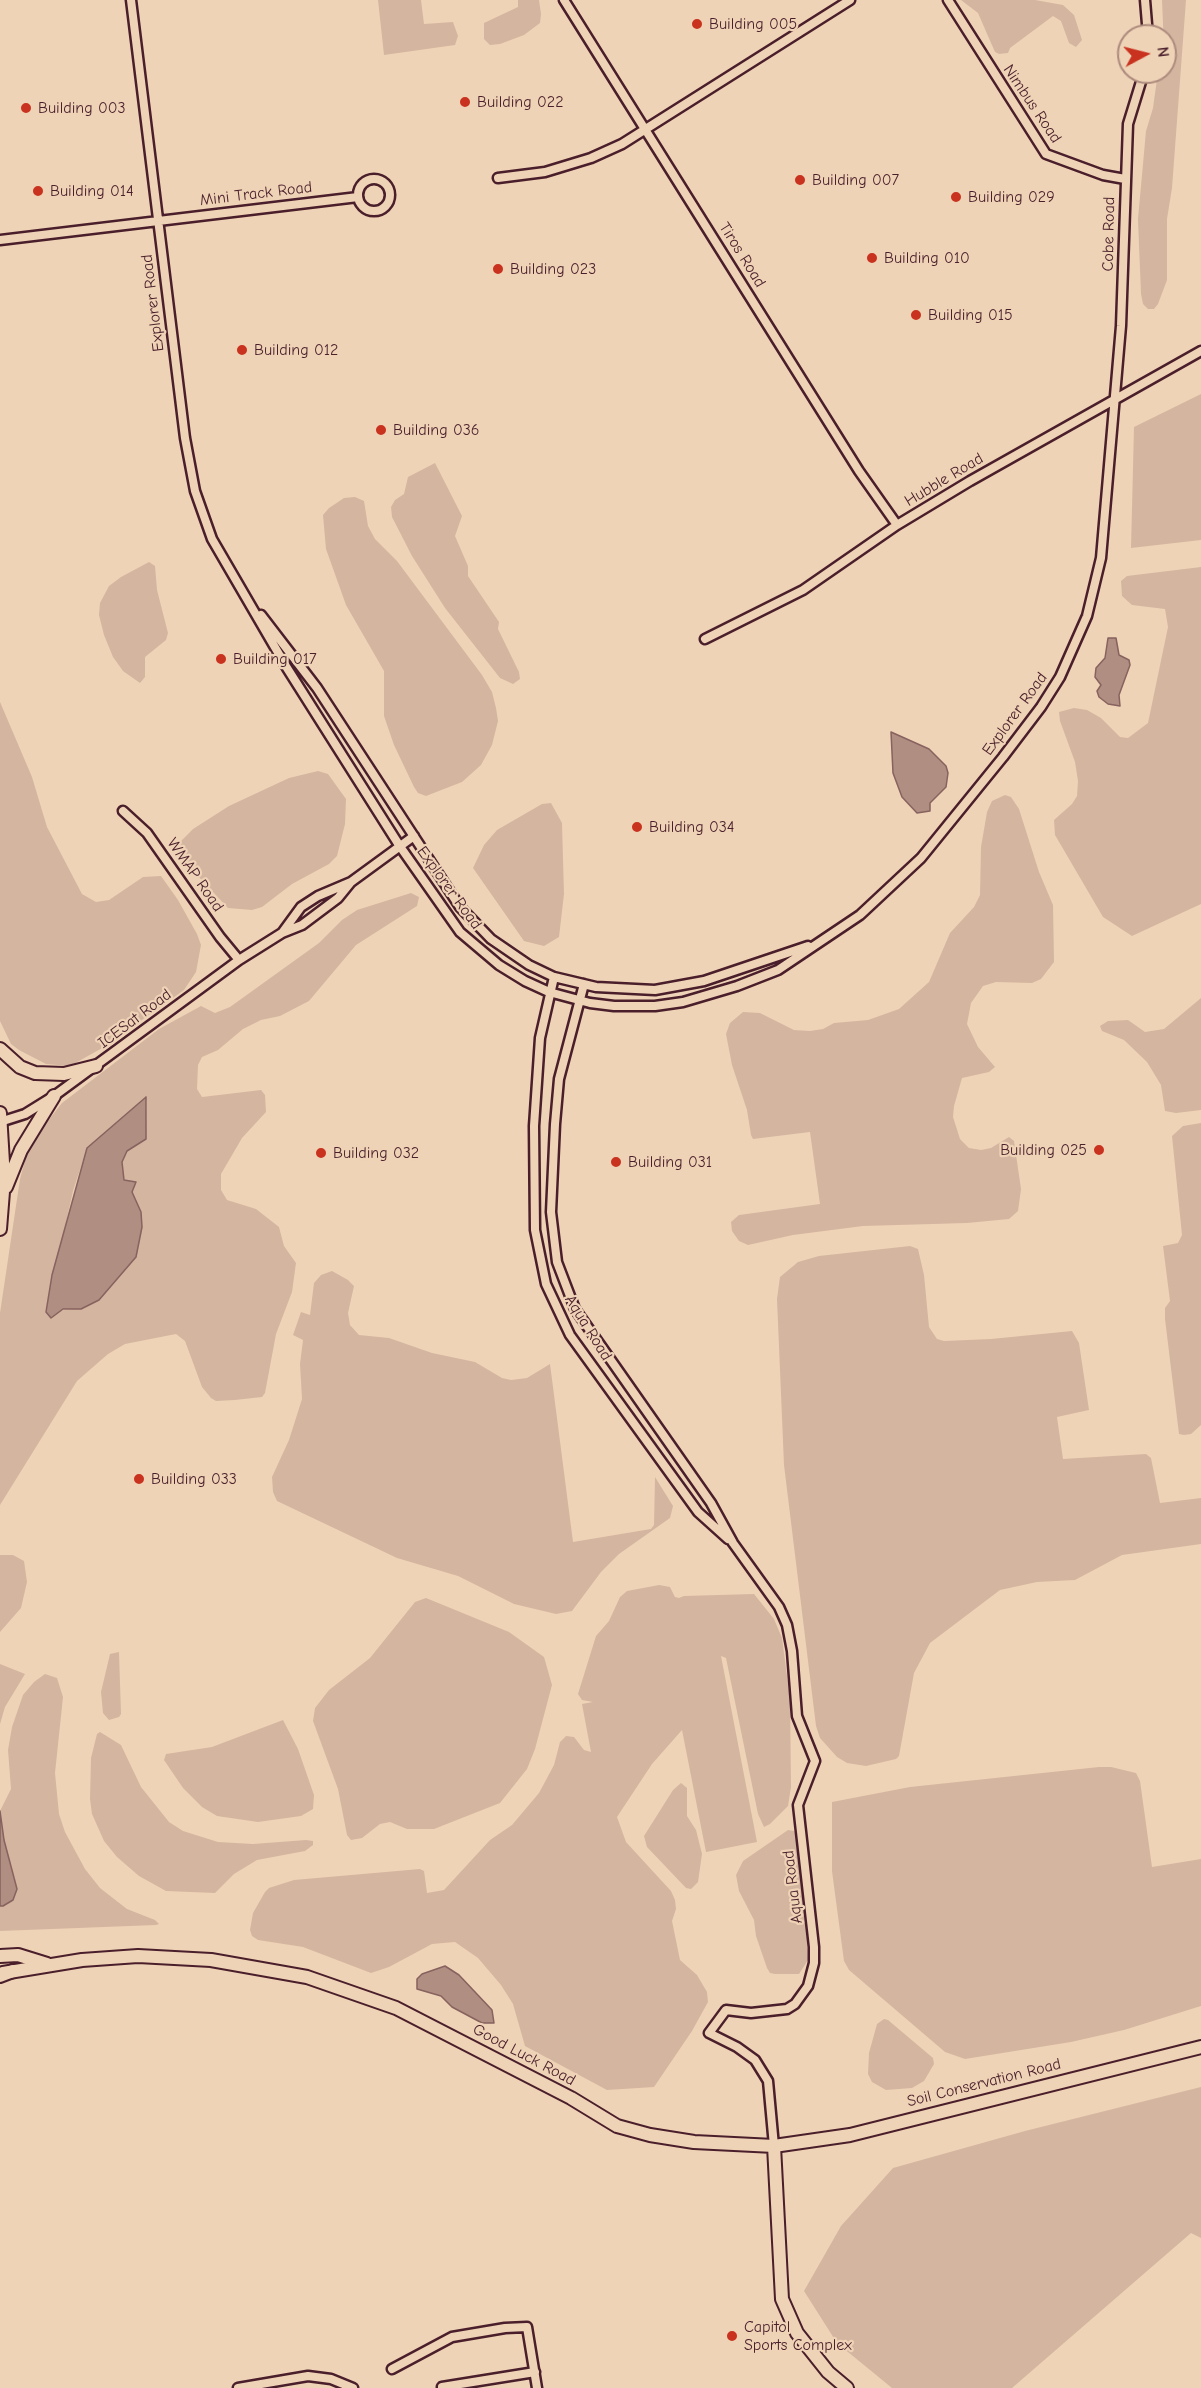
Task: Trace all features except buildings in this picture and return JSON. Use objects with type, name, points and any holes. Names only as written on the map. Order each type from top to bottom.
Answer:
[{"type":"main road","points":[[0,1049],[20,1067],[34,1073],[64,1074],[96,1066]]},
{"type":"main road","points":[[3,1196],[21,1150],[54,1096]]},
{"type":"main road","points":[[0,1119],[3,1196],[0,1229]]},
{"type":"main road","points":[[0,1956],[18,1955],[47,1964]]},
{"type":"main road","name":"Good Luck Road","points":[[4,1973],[47,1964],[108,1958],[171,1957],[233,1963],[307,1977],[396,2008],[571,2098],[617,2126],[650,2136],[694,2142],[774,2146]]},
{"type":"main road","name":"Soil Conservation Road","points":[[774,2146],[850,2135],[1201,2047]]},
{"type":"main road","points":[[774,2146],[782,2299],[797,2333],[828,2372],[847,2388]]},
{"type":"street","name":"Explorer Road","points":[[131,0],[185,438],[195,491],[212,539],[242,592],[399,845],[460,932],[499,965],[549,992],[580,1000],[633,1007],[683,1002],[737,986],[778,970],[860,915],[921,858],[1041,707],[1060,677],[1087,616],[1097,582],[1115,399]]},
{"type":"street","name":"Tiros Road","points":[[564,0],[859,471],[897,525]]},
{"type":"street","points":[[498,178],[545,172],[591,158],[644,129],[850,0]]},
{"type":"street","name":"Nimbus Road","points":[[948,0],[1046,154],[1103,175],[1125,179]]},
{"type":"street","points":[[1145,0],[1147,24]]},
{"type":"street","name":"Cobe Road","points":[[1115,399],[1123,292],[1128,124],[1140,84]]},
{"type":"street","name":"Mini Track Road","points":[[0,240],[358,197]]},
{"type":"street","name":"Hubble Road","points":[[705,639],[803,590],[897,525],[1201,351]]},
{"type":"street","name":"Explorer Road","points":[[242,592],[317,688],[474,925],[508,953],[554,977],[626,990],[678,987],[817,943]]},
{"type":"street","name":"WMAP Road","points":[[123,811],[147,833],[239,960]]},
{"type":"street","name":"ICESat Road","points":[[0,1119],[25,1114],[54,1096],[239,960],[282,933],[310,919],[338,898],[351,882],[414,836]]},
{"type":"street","name":"ICESat Road","points":[[282,933],[301,908],[318,896],[351,882]]},
{"type":"street","name":"Aqua Road","points":[[554,977],[549,992],[538,1058],[534,1126],[535,1230],[546,1284],[570,1335],[698,1512],[733,1543]]},
{"type":"street","name":"Aqua Road","points":[[584,984],[559,1078],[550,1212],[557,1262],[575,1309],[711,1503],[733,1543],[774,1600],[787,1625],[796,1680],[798,1716],[815,1761],[798,1805],[812,1926],[812,1976],[802,1996],[787,2009],[751,2013],[726,2010],[709,2033],[737,2047],[755,2060],[768,2081],[774,2146]]},
{"type":"street","points":[[392,2369],[452,2337],[527,2326],[537,2388]]},
{"type":"street","points":[[442,2387],[535,2372]]},
{"type":"street","points":[[238,2388],[308,2376],[331,2379],[353,2388]]},
{"type":"shaded area","points":[[378,0],[421,0],[424,24],[453,22],[458,36],[455,45],[384,55]]},
{"type":"shaded area","points":[[518,0],[539,0],[540,23],[524,35],[500,44],[490,45],[484,39],[484,23],[518,7]]},
{"type":"shaded area","points":[[961,0],[1035,0],[1063,5],[1074,15],[1082,40],[1076,47],[1069,43],[1061,21],[1053,16],[1010,48],[1008,53],[999,54],[995,52],[978,13]]},
{"type":"shaded area","points":[[1162,0],[1186,0],[1172,188],[1167,219],[1167,280],[1158,304],[1154,309],[1148,309],[1143,304],[1141,294],[1138,219],[1146,131],[1153,108],[1156,84],[1177,84],[1177,24],[1163,24]]},
{"type":"shaded area","points":[[1201,394],[1201,540],[1131,548],[1134,427]]},
{"type":"shaded area","points":[[435,463],[462,516],[455,536],[468,566],[468,576],[499,622],[498,629],[519,672],[520,679],[513,684],[500,678],[445,608],[412,556],[392,517],[391,507],[395,500],[404,494],[408,477]]},
{"type":"shaded area","points":[[355,497],[364,501],[368,526],[375,539],[397,561],[482,675],[492,692],[496,708],[498,721],[492,745],[481,765],[462,782],[426,796],[418,793],[414,787],[394,745],[384,716],[384,671],[346,605],[326,549],[323,515],[344,498]]},
{"type":"shaded area","points":[[149,562],[155,566],[157,590],[168,633],[166,640],[145,657],[145,677],[140,683],[123,671],[113,657],[99,615],[100,603],[109,586]]},
{"type":"shaded area","points":[[1201,567],[1201,904],[1132,936],[1103,917],[1055,835],[1054,820],[1072,804],[1077,796],[1078,781],[1075,762],[1059,712],[1074,708],[1087,710],[1101,718],[1120,737],[1128,738],[1148,723],[1168,627],[1165,609],[1132,605],[1122,596],[1121,581],[1127,576]]},
{"type":"shaded area","points":[[1108,638],[1116,638],[1119,655],[1129,660],[1130,665],[1119,695],[1120,706],[1108,704],[1099,697],[1097,691],[1101,685],[1095,677],[1096,668],[1105,658]]},
{"type":"shaded area","points":[[0,702],[32,777],[47,827],[82,894],[96,902],[109,900],[143,877],[161,876],[178,900],[201,945],[196,972],[184,990],[104,1047],[70,1066],[46,1064],[19,1050],[11,1044],[0,1021]]},
{"type":"shaded area","points":[[891,732],[929,749],[946,766],[948,773],[946,787],[930,803],[930,811],[917,813],[902,797],[893,773]]},
{"type":"shaded area","points":[[318,771],[328,774],[346,799],[345,824],[337,856],[329,864],[292,884],[262,907],[252,910],[228,908],[181,858],[179,843],[193,829],[229,806],[289,778]]},
{"type":"shaded area","points":[[1005,795],[1011,797],[1019,809],[1039,872],[1053,905],[1054,962],[1041,979],[1032,983],[996,982],[983,986],[971,1003],[967,1024],[978,1047],[995,1067],[989,1072],[962,1078],[953,1117],[960,1139],[969,1148],[981,1150],[991,1148],[1009,1137],[1014,1141],[1021,1189],[1018,1211],[1009,1219],[967,1223],[863,1226],[793,1235],[748,1245],[739,1241],[732,1231],[731,1222],[739,1215],[820,1204],[810,1132],[753,1139],[751,1135],[747,1110],[732,1065],[726,1034],[730,1023],[743,1012],[760,1013],[794,1030],[810,1031],[823,1029],[834,1023],[868,1020],[899,1009],[929,982],[950,933],[974,907],[980,895],[981,847],[987,812],[992,801]]},
{"type":"shaded area","points":[[551,803],[562,823],[564,894],[559,937],[544,946],[524,941],[473,868],[484,845],[497,830],[542,804]]},
{"type":"shaded area","points":[[411,893],[419,897],[417,906],[356,945],[309,1001],[280,1016],[261,1020],[243,1029],[218,1050],[202,1057],[198,1065],[197,1089],[202,1097],[261,1090],[265,1095],[266,1112],[242,1138],[221,1174],[221,1190],[227,1200],[256,1209],[279,1227],[284,1246],[296,1263],[292,1292],[276,1334],[265,1393],[262,1397],[235,1400],[216,1401],[211,1398],[202,1387],[185,1341],[176,1334],[125,1344],[108,1354],[77,1381],[0,1505],[0,1313],[20,1179],[26,1157],[37,1135],[62,1103],[159,1029],[201,1006],[215,1013],[230,1007],[319,943],[342,920],[357,910]],"holes":[[[145,1097],[147,1102],[146,1137],[127,1151],[122,1162],[124,1180],[136,1182],[132,1192],[142,1227],[136,1257],[99,1300],[83,1308],[46,1312],[73,1191],[87,1148]]]},
{"type":"shaded area","points":[[1201,998],[1201,1110],[1176,1113],[1165,1111],[1161,1085],[1147,1062],[1124,1040],[1102,1031],[1100,1026],[1108,1021],[1128,1020],[1145,1032],[1164,1029]]},
{"type":"shaded area","points":[[146,1097],[146,1139],[127,1151],[122,1162],[124,1180],[136,1182],[132,1192],[141,1212],[142,1227],[136,1257],[99,1300],[81,1309],[63,1309],[51,1318],[46,1312],[52,1275],[87,1148]]},
{"type":"shaded area","points":[[1201,1123],[1201,1425],[1191,1434],[1184,1435],[1179,1434],[1165,1319],[1165,1308],[1170,1301],[1163,1246],[1178,1243],[1182,1235],[1172,1136],[1183,1126]]},
{"type":"shaded area","points":[[910,1246],[918,1249],[924,1275],[929,1327],[937,1339],[944,1341],[991,1339],[1072,1331],[1079,1343],[1089,1410],[1057,1417],[1063,1459],[1146,1454],[1151,1458],[1160,1503],[1201,1498],[1201,1544],[1122,1555],[1075,1580],[1037,1582],[1000,1590],[930,1643],[914,1673],[899,1756],[896,1759],[866,1766],[847,1763],[837,1757],[820,1738],[816,1726],[784,1465],[777,1299],[780,1277],[798,1262],[819,1256]]},
{"type":"shaded area","points":[[332,1271],[354,1286],[348,1313],[350,1325],[359,1335],[389,1338],[432,1353],[475,1362],[502,1378],[511,1380],[527,1378],[550,1364],[573,1542],[651,1529],[654,1525],[655,1477],[673,1506],[670,1518],[619,1554],[601,1572],[572,1611],[556,1614],[514,1604],[458,1576],[397,1558],[277,1501],[273,1492],[272,1477],[289,1440],[302,1399],[300,1364],[303,1340],[293,1335],[301,1312],[310,1315],[314,1283],[321,1275]]},
{"type":"shaded area","points":[[0,1555],[13,1555],[24,1561],[27,1582],[21,1608],[0,1632]]},
{"type":"shaded area","points":[[659,1585],[670,1587],[675,1597],[679,1598],[754,1594],[774,1619],[782,1638],[790,1699],[791,1787],[788,1806],[764,1827],[758,1814],[726,1658],[721,1656],[757,1842],[706,1852],[682,1730],[652,1764],[617,1817],[626,1842],[671,1891],[676,1909],[672,1921],[680,1960],[697,1975],[707,1992],[708,2002],[692,2031],[654,2087],[607,2090],[525,2046],[513,2004],[501,1985],[478,1958],[455,1942],[432,1944],[389,1967],[371,1973],[303,1947],[258,1940],[252,1936],[250,1930],[253,1913],[265,1892],[269,1888],[294,1880],[420,1869],[424,1871],[427,1893],[444,1890],[490,1840],[512,1825],[539,1793],[554,1765],[560,1742],[566,1736],[574,1737],[584,1750],[591,1752],[582,1704],[593,1702],[582,1700],[578,1694],[596,1636],[609,1621],[620,1597],[627,1591]]},
{"type":"shaded area","points":[[426,1598],[509,1632],[544,1657],[552,1685],[535,1749],[527,1769],[500,1803],[434,1829],[407,1829],[390,1822],[380,1824],[362,1838],[351,1840],[347,1835],[338,1789],[313,1721],[315,1708],[329,1690],[370,1658],[415,1602]]},
{"type":"shaded area","points":[[119,1652],[121,1714],[109,1720],[103,1713],[101,1692],[110,1654]]},
{"type":"shaded area","points":[[0,1664],[25,1674],[5,1707],[0,1724]]},
{"type":"shaded area","points":[[45,1674],[57,1678],[63,1697],[55,1773],[59,1814],[65,1832],[85,1869],[100,1888],[127,1909],[155,1920],[159,1924],[0,1931],[0,1906],[3,1906],[15,1880],[4,1840],[0,1811],[11,1789],[8,1750],[12,1727],[23,1695],[34,1682]]},
{"type":"shaded area","points":[[283,1720],[298,1749],[314,1795],[313,1809],[301,1816],[258,1822],[217,1816],[202,1807],[183,1788],[164,1760],[166,1754],[212,1747]]},
{"type":"shaded area","points":[[100,1732],[121,1745],[141,1787],[169,1822],[183,1831],[218,1842],[253,1844],[306,1840],[313,1841],[313,1845],[305,1851],[257,1860],[234,1874],[215,1893],[166,1891],[139,1876],[117,1857],[104,1841],[92,1814],[91,1758],[97,1734]]},
{"type":"shaded area","points":[[1111,1767],[1136,1773],[1140,1781],[1152,1867],[1201,1859],[1201,2006],[1124,2030],[1071,2042],[965,2059],[945,2052],[849,1970],[844,1961],[832,1871],[832,1802],[910,1787]]},
{"type":"shaded area","points":[[681,1783],[687,1788],[687,1816],[696,1830],[702,1854],[698,1882],[691,1889],[686,1888],[647,1847],[644,1836],[673,1790]]},
{"type":"shaded area","points":[[0,1811],[4,1840],[17,1889],[13,1900],[3,1906],[0,1906]]},
{"type":"shaded area","points":[[788,1830],[794,1831],[797,1837],[806,1912],[808,1960],[799,1974],[775,1974],[770,1973],[767,1968],[756,1936],[754,1920],[739,1891],[736,1875],[743,1861]]},
{"type":"shaded area","points":[[445,1966],[459,1975],[492,2010],[494,2023],[482,2023],[452,2007],[441,1996],[417,1989],[417,1979],[422,1974]]},
{"type":"shaded area","points":[[884,2019],[933,2058],[934,2064],[924,2081],[912,2088],[886,2090],[872,2082],[868,2074],[869,2053],[877,2024]]},
{"type":"shaded area","points":[[1201,2087],[1201,2238],[1191,2233],[1012,2388],[892,2388],[837,2343],[804,2291],[841,2226],[893,2168],[1025,2131]]},
{"type":"place","name":"Building 005","points":[[697,24]]},
{"type":"place","name":"Building 022","points":[[465,102]]},
{"type":"place","name":"Building 003","points":[[26,108]]},
{"type":"place","name":"Building 007","points":[[800,180]]},
{"type":"place","name":"Building 014","points":[[38,191]]},
{"type":"place","name":"Building 029","points":[[956,197]]},
{"type":"place","name":"Building 010","points":[[872,258]]},
{"type":"place","name":"Building 023","points":[[498,269]]},
{"type":"place","name":"Building 015","points":[[916,315]]},
{"type":"place","name":"Building 012","points":[[242,350]]},
{"type":"place","name":"Building 036","points":[[381,430]]},
{"type":"place","name":"Building 017","points":[[221,659]]},
{"type":"place","name":"Building 034","points":[[637,827]]},
{"type":"place","name":"Building 025","points":[[1099,1150]]},
{"type":"place","name":"Building 032","points":[[321,1153]]},
{"type":"place","name":"Building 031","points":[[616,1162]]},
{"type":"place","name":"Building 033","points":[[139,1479]]},
{"type":"place","name":"Capitol Sports Complex","points":[[732,2336]]}]
